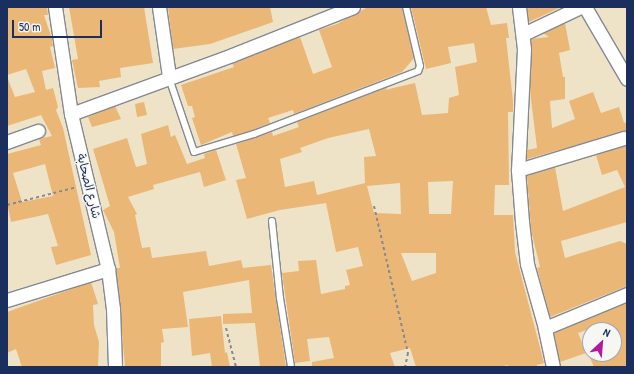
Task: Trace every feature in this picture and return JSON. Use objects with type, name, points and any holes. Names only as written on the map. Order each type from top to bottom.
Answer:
[{"type":"street","name":"شارع الصحابة","points":[[55,7],[71,114],[90,184],[108,269],[113,308],[116,367]]},
{"type":"street","points":[[159,7],[169,76]]},
{"type":"street","points":[[71,114],[169,76],[232,55],[353,7]]},
{"type":"street","points":[[519,7],[523,34],[518,170],[527,264],[545,328],[553,367]]},
{"type":"street","points":[[523,34],[580,7]]},
{"type":"street","points":[[585,7],[627,78]]},
{"type":"street","points":[[7,142],[38,131]]},
{"type":"street","points":[[518,170],[624,138]]},
{"type":"street","points":[[7,300],[108,269]]},
{"type":"street","points":[[545,328],[627,294]]},
{"type":"lane","points":[[169,76],[194,152],[296,118],[418,71],[420,66],[406,7]]},
{"type":"lane","points":[[272,221],[280,298],[291,367]]},
{"type":"path","points":[[7,205],[90,184]]},
{"type":"path","points":[[374,206],[408,353],[405,367]]},
{"type":"path","points":[[226,328],[236,367]]},
{"type":"building","points":[[7,7],[47,7],[48,15],[44,15],[52,39],[53,46],[50,47],[55,68],[42,71],[46,90],[53,88],[58,107],[56,110],[63,128],[91,255],[56,265],[51,247],[58,246],[48,214],[11,222],[7,203],[7,154],[41,145],[39,139],[52,136],[41,115],[7,126],[7,77],[15,97],[35,92],[26,69],[7,75]],"holes":[[[45,164],[53,196],[22,202],[13,173]]]},
{"type":"building","points":[[69,7],[144,7],[153,63],[120,68],[121,77],[99,81],[100,87],[78,88],[72,60],[78,59]]},
{"type":"building","points":[[168,7],[270,7],[273,22],[210,44],[173,49]]},
{"type":"building","points":[[368,7],[402,7],[414,58],[402,72],[294,114],[293,110],[268,118],[270,123],[253,130],[233,136],[232,132],[201,145],[192,118],[195,117],[192,106],[188,106],[181,85],[234,67],[232,63],[300,37],[313,74],[332,67],[319,30],[337,24]]},
{"type":"building","points":[[411,7],[486,7],[491,25],[507,23],[509,38],[506,38],[513,101],[513,112],[508,112],[509,185],[495,185],[494,215],[513,215],[515,252],[544,363],[537,365],[537,367],[508,367],[508,365],[499,367],[416,367],[410,348],[390,353],[395,367],[312,367],[312,362],[334,358],[329,337],[307,339],[310,361],[295,363],[282,273],[299,271],[298,261],[316,260],[321,294],[345,289],[345,286],[350,285],[346,270],[363,266],[358,247],[336,252],[326,203],[280,210],[247,219],[236,180],[246,178],[236,144],[272,132],[273,136],[299,127],[297,122],[388,87],[385,90],[415,83],[422,115],[448,113],[449,98],[459,95],[455,67],[477,62],[474,43],[448,47],[451,63],[426,69]],"holes":[[[369,129],[376,156],[364,157],[365,183],[317,195],[314,181],[285,187],[280,159],[302,152],[300,148],[328,138]],[[453,181],[451,214],[429,214],[428,182]],[[400,183],[401,214],[374,213],[367,186]],[[401,253],[436,253],[436,273],[412,281]]]},
{"type":"building","points":[[532,7],[561,7],[529,22],[527,9]]},
{"type":"building","points":[[565,23],[570,50],[559,53],[563,77],[565,77],[565,99],[550,101],[552,128],[575,119],[569,101],[593,92],[601,113],[619,107],[624,123],[627,122],[627,131],[527,159],[527,150],[537,148],[530,91],[531,39],[549,37],[543,33]]},
{"type":"building","points":[[144,102],[147,115],[137,117],[135,104]]},
{"type":"building","points":[[115,106],[121,119],[92,127],[88,117]]},
{"type":"building","points":[[168,125],[171,137],[175,135],[187,164],[205,158],[204,154],[216,150],[226,180],[204,187],[200,172],[153,185],[154,189],[128,197],[137,214],[135,215],[142,248],[150,247],[152,258],[206,251],[209,266],[241,260],[243,268],[271,265],[286,367],[260,367],[255,323],[223,324],[223,314],[252,313],[249,280],[183,292],[188,327],[162,329],[164,342],[161,343],[161,367],[125,367],[116,268],[120,268],[114,232],[103,210],[110,206],[93,149],[127,138],[136,167],[147,164],[141,134]]},
{"type":"building","points":[[627,145],[627,222],[561,241],[565,258],[620,241],[627,244],[627,286],[550,317],[537,268],[540,267],[531,230],[527,176],[555,167],[563,211],[625,187],[617,170],[602,175],[596,155]]},
{"type":"building","points":[[91,282],[98,304],[93,305],[94,325],[99,342],[98,367],[22,367],[16,349],[7,353],[7,312]]},
{"type":"building","points":[[627,303],[627,367],[594,367],[592,362],[622,362],[622,322],[582,322],[582,332],[578,333],[582,343],[582,354],[560,362],[554,333]]},
{"type":"building","points":[[221,316],[225,353],[227,352],[230,367],[212,367],[210,353],[192,356],[189,319]]}]
